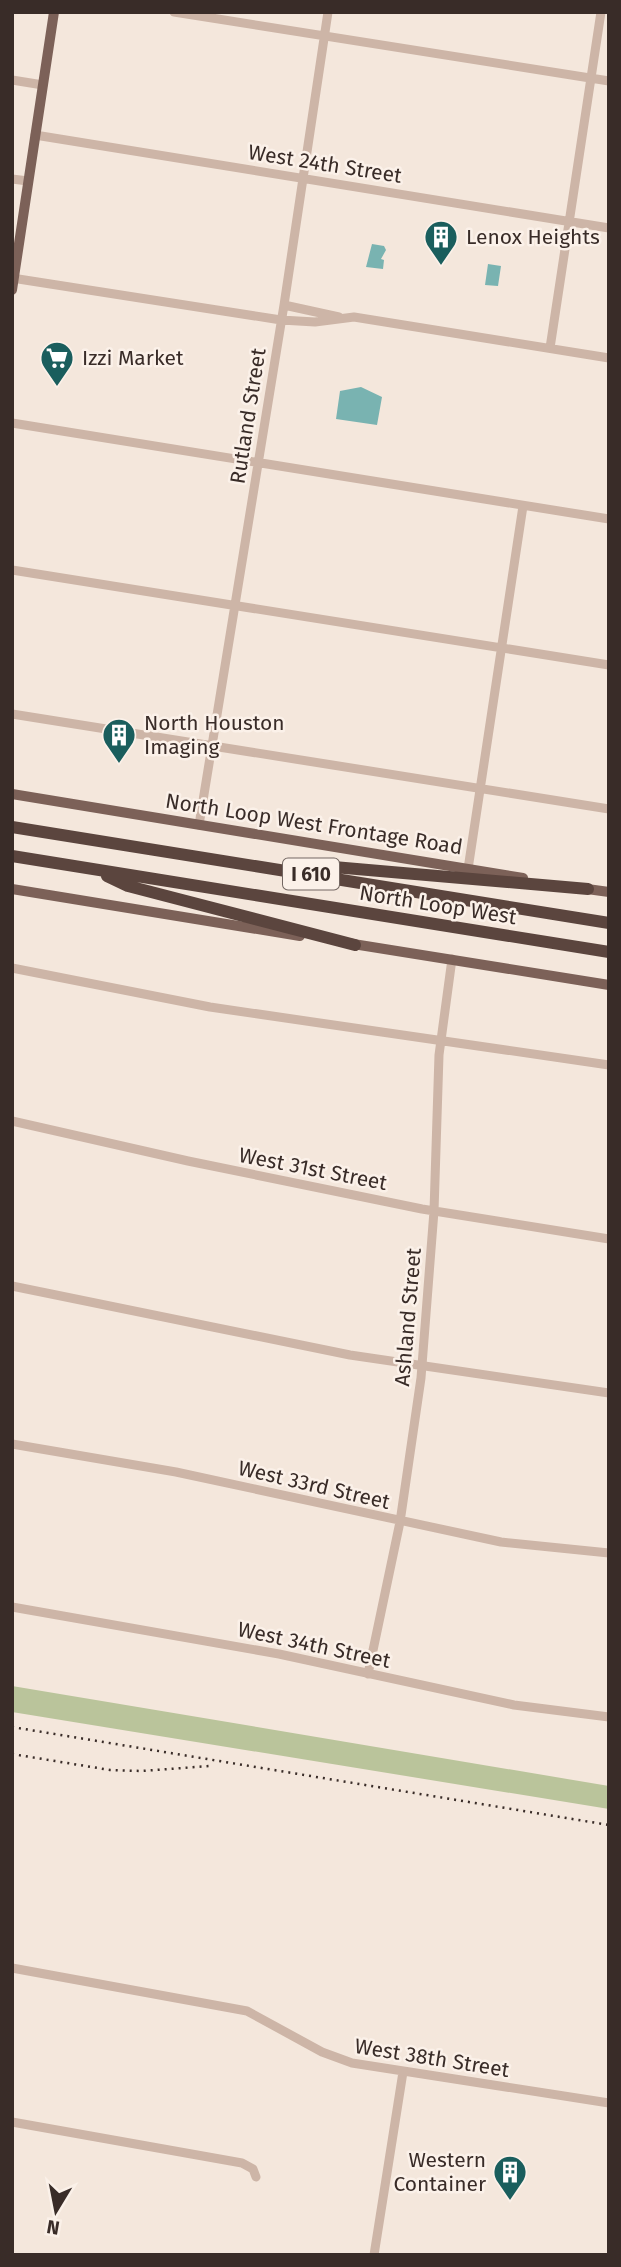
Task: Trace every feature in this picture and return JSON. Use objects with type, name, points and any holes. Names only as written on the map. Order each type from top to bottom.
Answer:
[{"type":"highway","name":"North Loop West","points":[[12,827],[609,923]]},
{"type":"highway","name":"North Loop West","points":[[12,856],[609,952]]},
{"type":"highway","points":[[209,857],[588,889]]},
{"type":"highway","points":[[94,869],[128,886],[355,945]]},
{"type":"main road","points":[[12,290],[54,12]]},
{"type":"main road","name":"North Loop West Frontage Road","points":[[12,794],[609,892]]},
{"type":"main road","points":[[12,888],[609,985]]},
{"type":"street","points":[[174,12],[609,81]]},
{"type":"street","name":"Rutland Street","points":[[199,825],[284,305],[328,12]]},
{"type":"street","points":[[550,348],[601,12]]},
{"type":"street","points":[[12,80],[43,85]]},
{"type":"street","name":"West 24th Street","points":[[35,135],[609,228]]},
{"type":"street","points":[[12,179],[28,181]]},
{"type":"street","points":[[13,278],[281,320],[316,322],[354,317],[609,358]]},
{"type":"street","points":[[284,305],[341,317]]},
{"type":"street","points":[[12,423],[609,519]]},
{"type":"street","points":[[468,869],[523,506]]},
{"type":"street","points":[[12,570],[609,664]]},
{"type":"street","points":[[12,714],[609,809]]},
{"type":"street","name":"Ashland Street","points":[[368,1674],[400,1522],[422,1368],[434,1211],[440,1041],[452,959]]},
{"type":"street","points":[[12,968],[210,1007],[609,1065]]},
{"type":"street","name":"West 31st Street","points":[[12,1121],[188,1161],[434,1211],[609,1239]]},
{"type":"street","points":[[12,1286],[248,1337],[422,1368],[609,1393]]},
{"type":"street","name":"West 33rd Street","points":[[12,1444],[176,1472],[501,1542],[609,1553]]},
{"type":"street","name":"West 34th Street","points":[[12,1607],[279,1654],[514,1705],[609,1717]]},
{"type":"street","name":"West 38th Street","points":[[12,1968],[225,2005],[263,2018],[336,2059],[403,2072],[609,2103]]},
{"type":"street","points":[[373,2255],[403,2072]]},
{"type":"street","points":[[12,2122],[242,2163],[253,2169],[256,2177]]},
{"type":"green space","points":[[12,1686],[609,1786],[609,1809],[12,1712]]},
{"type":"water","points":[[372,244],[384,246],[386,250],[381,259],[384,260],[383,269],[366,267]]},
{"type":"water","points":[[488,264],[501,266],[498,286],[485,285]]},
{"type":"water","points":[[361,387],[382,397],[377,425],[336,419],[340,391]]},
{"type":"railway","points":[[12,1727],[609,1825]]},
{"type":"railway","points":[[12,1754],[110,1770],[141,1771],[210,1766]]},
{"type":"place","name":"Lenox Heights","points":[[441,267]]},
{"type":"place","name":"Izzi Market","points":[[57,388]]},
{"type":"place","name":"North Houston Imaging","points":[[119,765]]},
{"type":"place","name":"Western Container","points":[[510,2202]]}]
